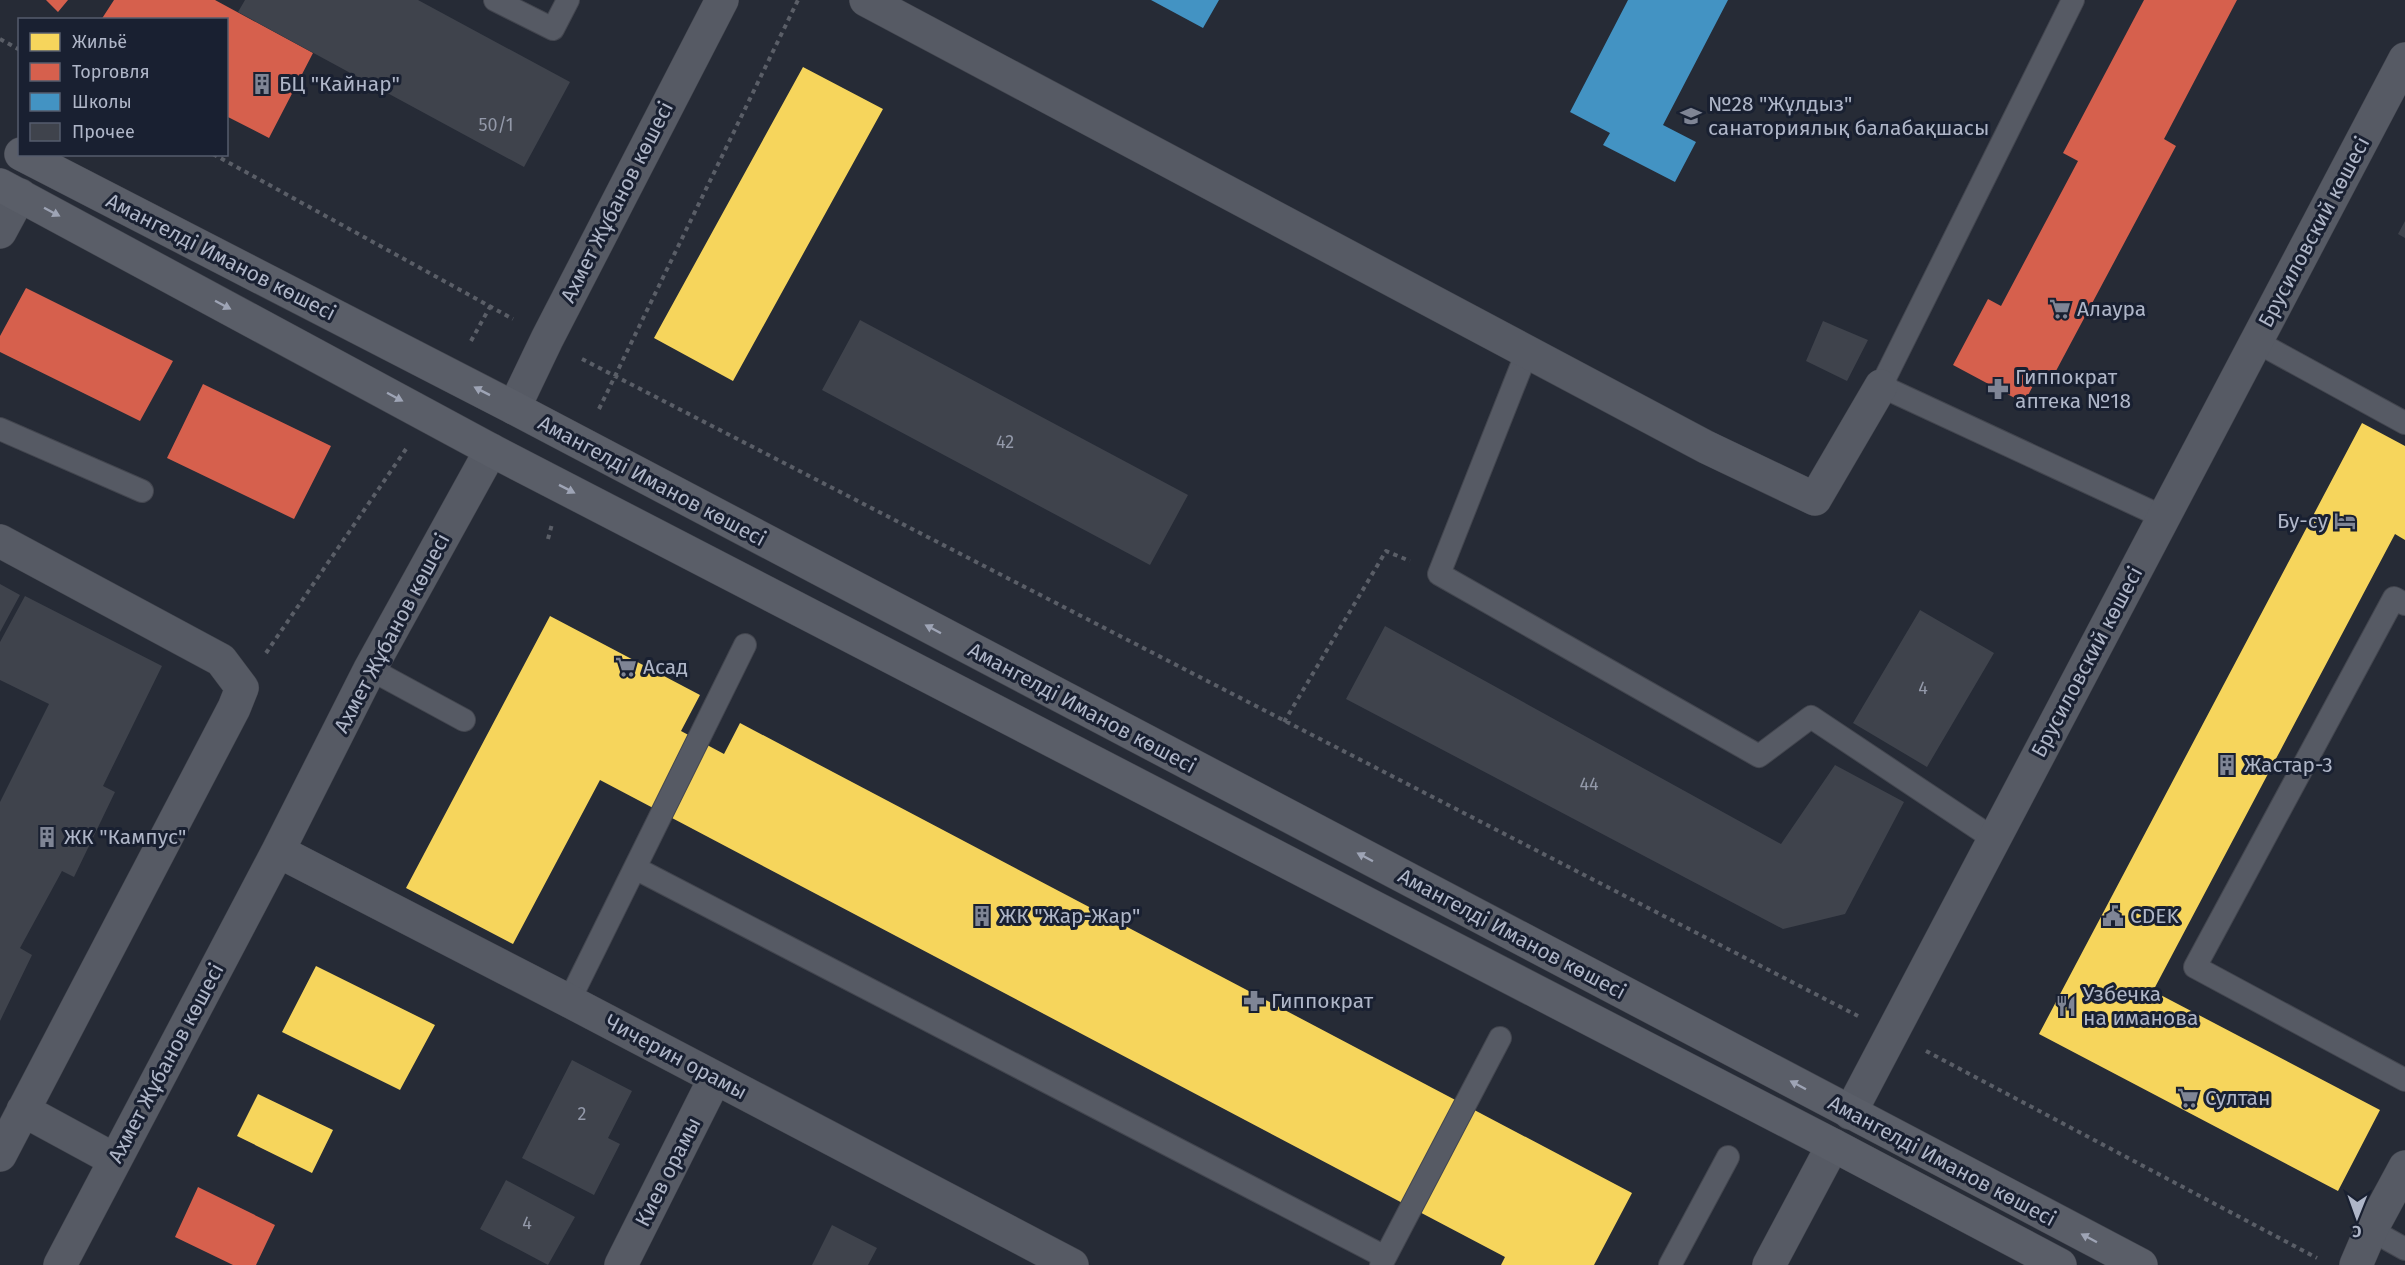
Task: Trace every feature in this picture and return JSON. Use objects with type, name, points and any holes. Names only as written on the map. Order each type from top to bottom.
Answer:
[{"type":"main road","name":"Амангелді Иманов көшесі","points":[[0,144],[18,153]]},
{"type":"main road","name":"Амангелді Иманов көшесі","points":[[24,156],[514,408],[2141,1265]]},
{"type":"main road","name":"Амангелді Иманов көшесі","points":[[10,190],[491,450],[1833,1145],[2060,1265]]},
{"type":"main road","name":"Ахмет Жұбанов көшесі","points":[[491,450],[514,408]]},
{"type":"main road","name":"Брусиловский көшесі","points":[[1833,1145],[1850,1113]]},
{"type":"street","name":"Ахмет Жұбанов көшесі","points":[[514,408],[552,329],[722,0]]},
{"type":"street","points":[[866,0],[1706,447],[1815,498],[1881,386]]},
{"type":"street","name":"Брусиловский көшесі","points":[[1850,1113],[2405,59]]},
{"type":"street","points":[[0,232],[10,190]]},
{"type":"street","name":"Ахмет Жұбанов көшесі","points":[[60,1265],[278,851],[370,669],[491,450]]},
{"type":"street","points":[[0,541],[221,660],[242,688],[234,708],[0,1155]]},
{"type":"street","name":"Чичерин орамы","points":[[278,851],[569,1000],[1072,1265]]},
{"type":"street","name":"Киев орамы","points":[[621,1265],[715,1078]]},
{"type":"street","points":[[23,1110],[116,1160]]},
{"type":"street","name":"Брусиловский көшесі","points":[[1769,1265],[1833,1145]]},
{"type":"street","points":[[2356,1265],[2371,1230],[2405,1167]]},
{"type":"lane","points":[[495,0],[553,29],[568,0]]},
{"type":"lane","points":[[2073,0],[1881,386],[2163,518]]},
{"type":"lane","points":[[2257,342],[2405,423]]},
{"type":"lane","points":[[1527,352],[1439,574],[1759,756],[1811,717],[1994,839]]},
{"type":"lane","points":[[0,429],[142,491]]},
{"type":"lane","points":[[2405,604],[2394,598],[2195,967],[2405,1080]]},
{"type":"lane","points":[[569,1000],[745,645]]},
{"type":"lane","points":[[370,669],[464,720]]},
{"type":"lane","points":[[635,868],[1383,1261],[1500,1038]]},
{"type":"lane","points":[[1670,1265],[1728,1157]]},
{"type":"lane","points":[[2371,1230],[2405,1249]]},
{"type":"path","points":[[582,444],[798,0]]},
{"type":"path","points":[[0,39],[18,49]]},
{"type":"path","points":[[217,156],[491,305]]},
{"type":"path","points":[[614,378],[1892,1033],[2321,1260]]},
{"type":"path","points":[[242,688],[429,416]]},
{"type":"path","points":[[548,539],[562,487]]},
{"type":"path","points":[[1284,722],[1386,551],[1439,574]]},
{"type":"building: Жильё","points":[[803,67],[883,109],[733,381],[654,338]]},
{"type":"building: Жильё","name":"Жастар-3","points":[[2362,423],[2405,446],[2405,540],[2395,534],[2153,991],[2380,1110],[2338,1191],[2039,1034]]},
{"type":"building: Жильё","name":"ЖК \"Жар-Жар\"","points":[[550,616],[700,695],[681,731],[724,754],[740,723],[1632,1193],[1594,1265],[1501,1265],[1505,1257],[600,780],[513,944],[406,888]]},
{"type":"building: Жильё","points":[[316,966],[435,1025],[400,1090],[282,1032]]},
{"type":"building: Жильё","points":[[258,1094],[333,1130],[312,1173],[237,1136]]},
{"type":"building: Торговля","points":[[46,0],[68,0],[58,12]]},
{"type":"building: Торговля","name":"БЦ \"Кайнар\"","points":[[114,0],[215,0],[313,53],[269,138],[228,117],[228,18],[102,18]]},
{"type":"building: Торговля","points":[[2144,0],[2237,0],[2164,139],[2176,146],[2049,384],[2037,378],[2024,403],[1953,365],[1988,299],[2001,306],[2078,161],[2063,153]]},
{"type":"building: Торговля","points":[[26,288],[173,361],[140,421],[0,352],[0,336]]},
{"type":"building: Торговля","points":[[203,384],[331,446],[294,519],[167,458]]},
{"type":"building: Торговля","points":[[198,1187],[275,1225],[256,1265],[233,1265],[175,1237]]},
{"type":"building: Школы","points":[[1151,0],[1219,0],[1203,28]]},
{"type":"building: Школы","points":[[1628,0],[1728,0],[1663,125],[1696,142],[1675,182],[1603,145],[1610,133],[1570,112]]},
{"type":"building: Прочее","points":[[245,0],[418,0],[570,82],[524,167],[238,12]]},
{"type":"building: Прочее","points":[[2405,221],[2405,238],[2398,234]]},
{"type":"building: Прочее","points":[[860,320],[1188,495],[1150,565],[822,390]]},
{"type":"building: Прочее","points":[[1823,321],[1868,340],[1847,381],[1806,361]]},
{"type":"building: Прочее","points":[[0,584],[20,595],[0,632]]},
{"type":"building: Прочее","name":"ЖК \"Кампус\"","points":[[25,596],[162,666],[103,786],[115,792],[74,877],[62,871],[20,948],[32,955],[0,1021],[0,802],[49,704],[0,680],[0,642]]},
{"type":"building: Прочее","points":[[1920,610],[1994,653],[1927,767],[1853,723]]},
{"type":"building: Прочее","points":[[1385,626],[1781,844],[1835,765],[1904,802],[1845,914],[1783,929],[1346,699]]},
{"type":"building: Прочее","points":[[572,1060],[632,1091],[608,1138],[620,1144],[594,1195],[522,1158]]},
{"type":"building: Прочее","points":[[506,1180],[575,1217],[548,1265],[480,1229]]},
{"type":"building: Прочее","points":[[832,1225],[877,1248],[868,1265],[812,1265]]},
{"type":"place","name":"БЦ \"Кайнар\"","points":[[262,84]]},
{"type":"place","name":"№28 \"Жұлдыз\" санаториялық балабақшасы","points":[[1691,116]]},
{"type":"place","name":"Алаура","points":[[2060,309]]},
{"type":"place","name":"Гиппократ аптека №18","points":[[1998,389]]},
{"type":"place","name":"Бу-су","points":[[2345,521]]},
{"type":"place","name":"Асад","points":[[626,667]]},
{"type":"place","name":"Жастар-3","points":[[2227,765]]},
{"type":"place","name":"ЖК \"Кампус\"","points":[[47,837]]},
{"type":"place","name":"ЖК \"Жар-Жар\"","points":[[982,916]]},
{"type":"place","name":"CDEK","points":[[2113,916]]},
{"type":"place","name":"Гиппократ","points":[[1254,1001]]},
{"type":"place","name":"Узбечка на иманова","points":[[2066,1006]]},
{"type":"place","name":"Султан","points":[[2188,1098]]}]
